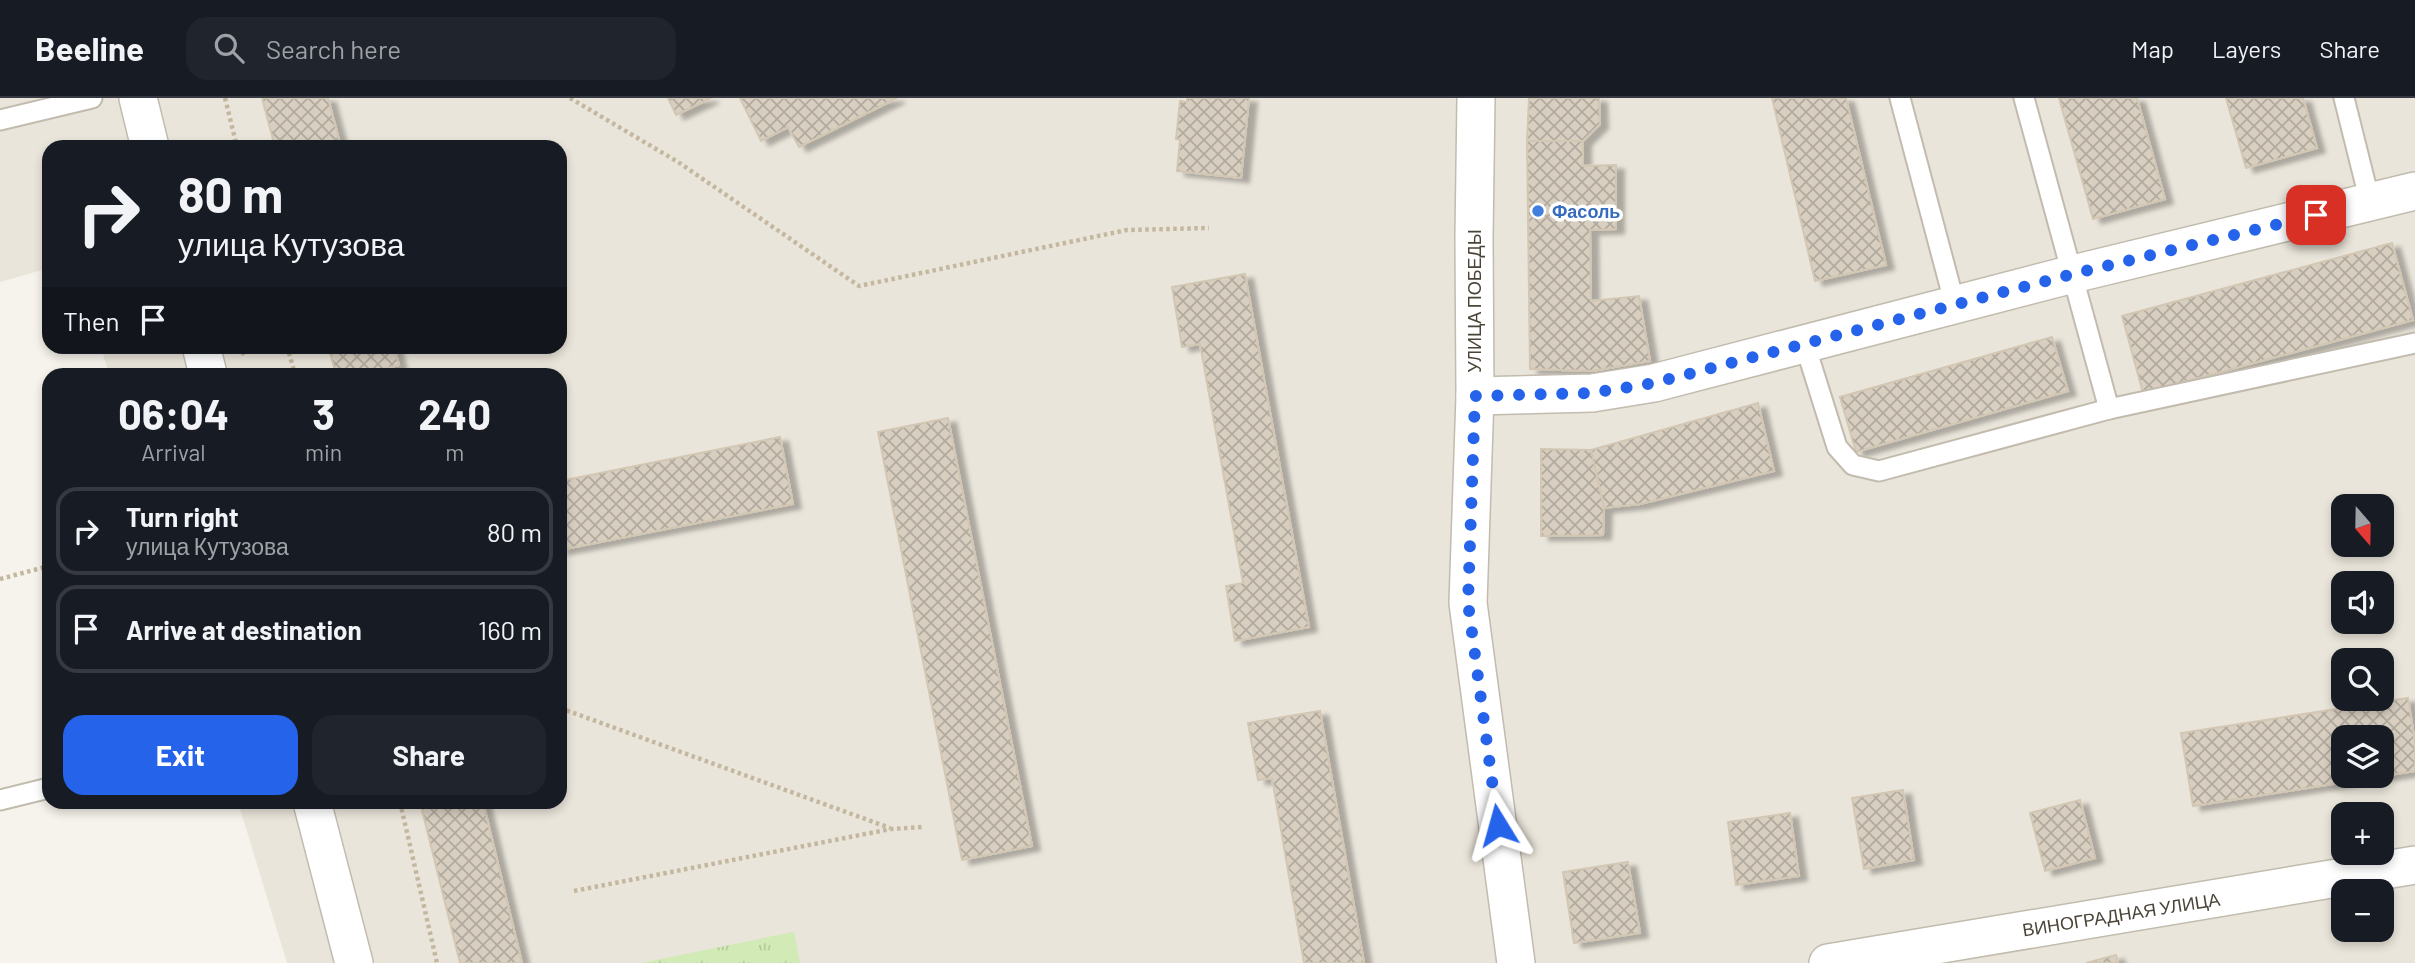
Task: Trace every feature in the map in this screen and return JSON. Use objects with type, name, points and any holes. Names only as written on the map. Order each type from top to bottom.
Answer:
[{"type":"street","points":[[138,98],[148,140]]},
{"type":"street","name":"УЛИЦА ПОБЕДЫ","points":[[1476,98],[1475,396],[1468,603],[1516,963]]},
{"type":"street","points":[[1475,396],[1592,393],[1654,383],[2073,274],[2415,191]]},
{"type":"street","points":[[314,809],[354,963]]},
{"type":"street","name":"ВИНОГРАДНАЯ УЛИЦА","points":[[1828,963],[2415,865]]},
{"type":"lane","points":[[0,120],[92,98]]},
{"type":"lane","points":[[1900,98],[1955,305]]},
{"type":"lane","points":[[2024,98],[2109,409]]},
{"type":"lane","points":[[2344,98],[2370,202]]},
{"type":"lane","points":[[1805,345],[1837,447],[1853,465],[1879,471],[2109,409],[2415,343]]},
{"type":"lane","points":[[0,800],[42,790]]},
{"type":"path","points":[[225,98],[235,140]]},
{"type":"path","points":[[570,98],[678,162],[859,286],[1127,230],[1209,228]]},
{"type":"path","points":[[0,579],[42,568]]},
{"type":"path","points":[[567,711],[891,829]]},
{"type":"path","points":[[402,809],[437,963]]},
{"type":"path","points":[[574,891],[891,829],[923,827]]},
{"type":"shaded area","points":[[0,98],[2415,98],[2415,963],[287,963],[240,809],[567,809],[567,368],[107,368],[103,354],[567,354],[567,140],[42,140],[42,270],[0,282]]},
{"type":"green space","points":[[793,932],[800,963],[641,963]]},
{"type":"building","points":[[262,98],[328,98],[339,140],[273,140]]},
{"type":"building","points":[[668,98],[711,98],[676,115]]},
{"type":"building","points":[[740,98],[897,98],[799,147],[788,127],[761,141]]},
{"type":"building","points":[[1187,98],[1249,98],[1241,178],[1177,171],[1180,140],[1176,139],[1180,101],[1187,102]]},
{"type":"building","points":[[1529,98],[1599,98],[1600,124],[1583,141],[1527,141]]},
{"type":"building","points":[[1772,98],[1846,98],[1886,265],[1815,281]]},
{"type":"building","points":[[2059,98],[2137,98],[2165,199],[2093,219]]},
{"type":"building","points":[[2226,98],[2303,98],[2317,148],[2246,168]]},
{"type":"building","points":[[1527,141],[1583,141],[1583,166],[1616,165],[1616,229],[1590,230],[1591,301],[1639,296],[1650,361],[1592,371],[1530,369]]},
{"type":"building","points":[[2392,243],[2413,320],[2143,393],[2122,316]]},
{"type":"building","points":[[1245,274],[1309,627],[1235,641],[1226,586],[1243,583],[1200,344],[1182,347],[1172,287]]},
{"type":"building","points":[[2052,337],[2068,391],[1856,452],[1840,397]]},
{"type":"building","points":[[330,354],[396,354],[399,365],[387,368],[334,368]]},
{"type":"building","points":[[1758,403],[1774,471],[1640,504],[1604,508],[1591,450]]},
{"type":"building","points":[[948,418],[1032,846],[962,860],[878,432]]},
{"type":"building","points":[[780,437],[793,504],[567,549],[567,480]]},
{"type":"building","points":[[1541,449],[1591,450],[1604,508],[1603,535],[1541,536]]},
{"type":"building","points":[[2408,698],[2415,743],[2415,771],[2394,774],[2394,725],[2331,725],[2331,784],[2193,806],[2181,733],[2331,710],[2394,711],[2394,700]]},
{"type":"building","points":[[1320,711],[1364,963],[1304,963],[1272,778],[1258,780],[1248,723]]},
{"type":"building","points":[[1903,790],[1914,860],[1864,869],[1852,798]]},
{"type":"building","points":[[2080,800],[2095,858],[2045,871],[2030,813]]},
{"type":"building","points":[[422,809],[485,809],[522,963],[460,963]]},
{"type":"building","points":[[1790,813],[1799,876],[1736,885],[1728,822]]},
{"type":"building","points":[[1628,862],[1640,933],[1574,943],[1563,872]]},
{"type":"building","points":[[2116,955],[2118,963],[2086,963]]},
{"type":"place","name":"Фасоль","points":[[1538,211]]},
{"type":"route","points":[[1498,825],[1468,603],[1475,396],[1592,393],[1654,383],[2073,274],[2316,215]]}]
